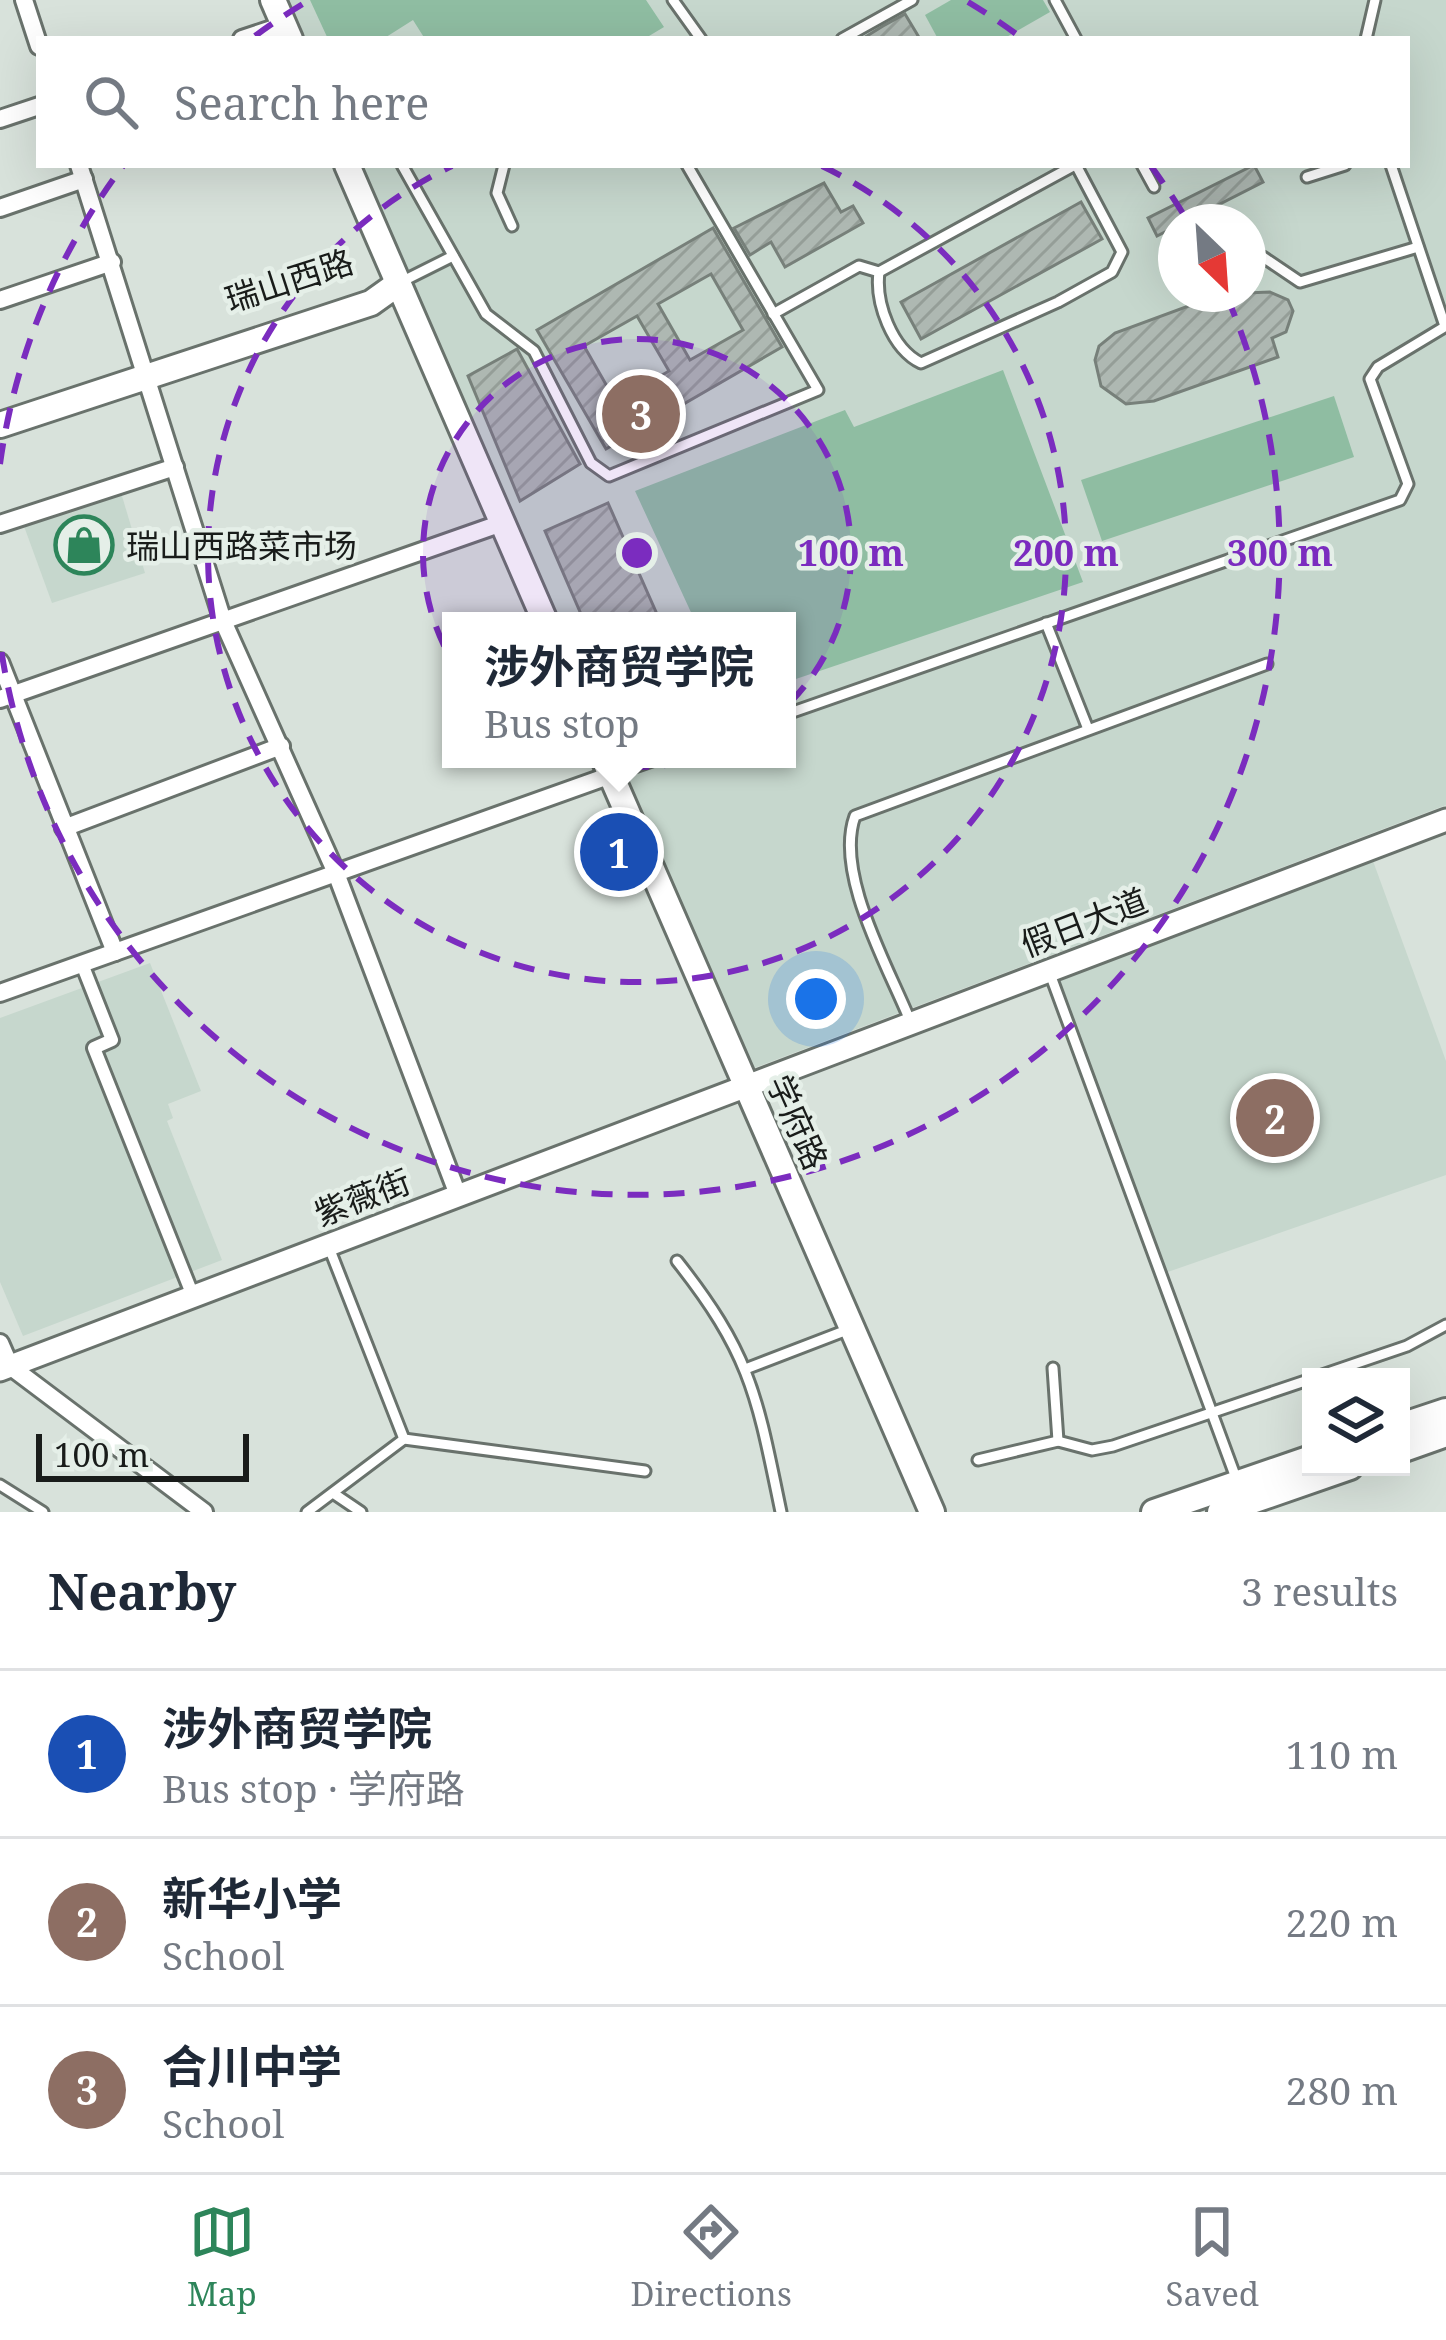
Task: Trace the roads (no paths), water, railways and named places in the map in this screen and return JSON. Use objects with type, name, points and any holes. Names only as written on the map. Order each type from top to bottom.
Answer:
[{"type":"main road","points":[[273,0],[287,32]]},
{"type":"main road","points":[[348,168],[540,612]]},
{"type":"main road","name":"瑞山西路","points":[[0,425],[146,369],[399,283]]},
{"type":"main road","name":"瑞山西路","points":[[0,409],[146,369]]},
{"type":"main road","name":"学府路","points":[[607,768],[932,1512]]},
{"type":"main road","points":[[1410,1423],[1446,1411]]},
{"type":"main road","points":[[1410,1447],[1446,1434]]},
{"type":"main road","points":[[1154,1512],[1302,1461]]},
{"type":"main road","points":[[1220,1512],[1324,1476]]},
{"type":"street","points":[[24,0],[36,37]]},
{"type":"street","points":[[0,119],[36,107]]},
{"type":"street","points":[[0,208],[81,172],[223,621],[336,873],[458,1196]]},
{"type":"street","points":[[0,300],[112,262]]},
{"type":"street","points":[[0,524],[175,467]]},
{"type":"street","points":[[5,697],[502,523]]},
{"type":"street","points":[[0,662],[5,697],[115,952]]},
{"type":"street","points":[[64,828],[280,746]]},
{"type":"street","points":[[0,993],[336,873],[604,768]]},
{"type":"street","name":"假日大道","points":[[746,1086],[1446,820]]},
{"type":"street","points":[[82,964],[112,1040],[94,1048],[193,1296]]},
{"type":"street","name":"紫薇街","points":[[5,1368],[746,1086]]},
{"type":"street","points":[[0,1343],[5,1368],[204,1512]]},
{"type":"lane","points":[[673,0],[699,36]]},
{"type":"lane","points":[[847,36],[912,0]]},
{"type":"lane","points":[[1055,0],[1074,36]]},
{"type":"lane","points":[[1367,36],[1375,0]]},
{"type":"lane","points":[[404,168],[486,314],[527,342],[591,463],[609,476],[818,390],[689,168]]},
{"type":"lane","points":[[503,168],[497,193],[512,226]]},
{"type":"lane","points":[[773,314],[859,266],[879,272],[1070,168]]},
{"type":"lane","points":[[879,272],[879,305],[905,352],[921,363],[1058,302],[1112,272],[1122,252],[1078,168]]},
{"type":"lane","points":[[1144,168],[1154,187]]},
{"type":"lane","points":[[1307,177],[1336,168]]},
{"type":"lane","points":[[796,711],[1400,500],[1408,484],[1370,380],[1378,367],[1445,326],[1392,168]]},
{"type":"lane","points":[[1266,258],[1300,282],[1418,248]]},
{"type":"lane","points":[[399,283],[453,256]]},
{"type":"lane","points":[[1046,623],[1088,729]]},
{"type":"lane","points":[[911,1023],[854,883],[848,835],[855,816],[1268,664]]},
{"type":"lane","points":[[1049,971],[1238,1483]]},
{"type":"lane","points":[[328,1245],[404,1439]]},
{"type":"lane","points":[[677,1261],[724,1320],[748,1368],[782,1512]]},
{"type":"lane","points":[[1343,1368],[1406,1346],[1446,1325]]},
{"type":"lane","points":[[748,1368],[852,1328]]},
{"type":"lane","points":[[1053,1368],[1058,1442]]},
{"type":"lane","points":[[978,1460],[1058,1442],[1092,1450],[1113,1446],[1302,1382]]},
{"type":"lane","points":[[307,1512],[404,1439],[645,1471]]},
{"type":"lane","points":[[0,1485],[43,1512]]},
{"type":"lane","points":[[333,1493],[361,1512]]},
{"type":"place","name":"合川中学","points":[[641,414]]},
{"type":"place","name":"瑞山西路菜市场","points":[[84,545]]},
{"type":"place","name":"涉外商贸学院","points":[[619,852]]},
{"type":"place","name":"新华小学","points":[[1275,1118]]}]
